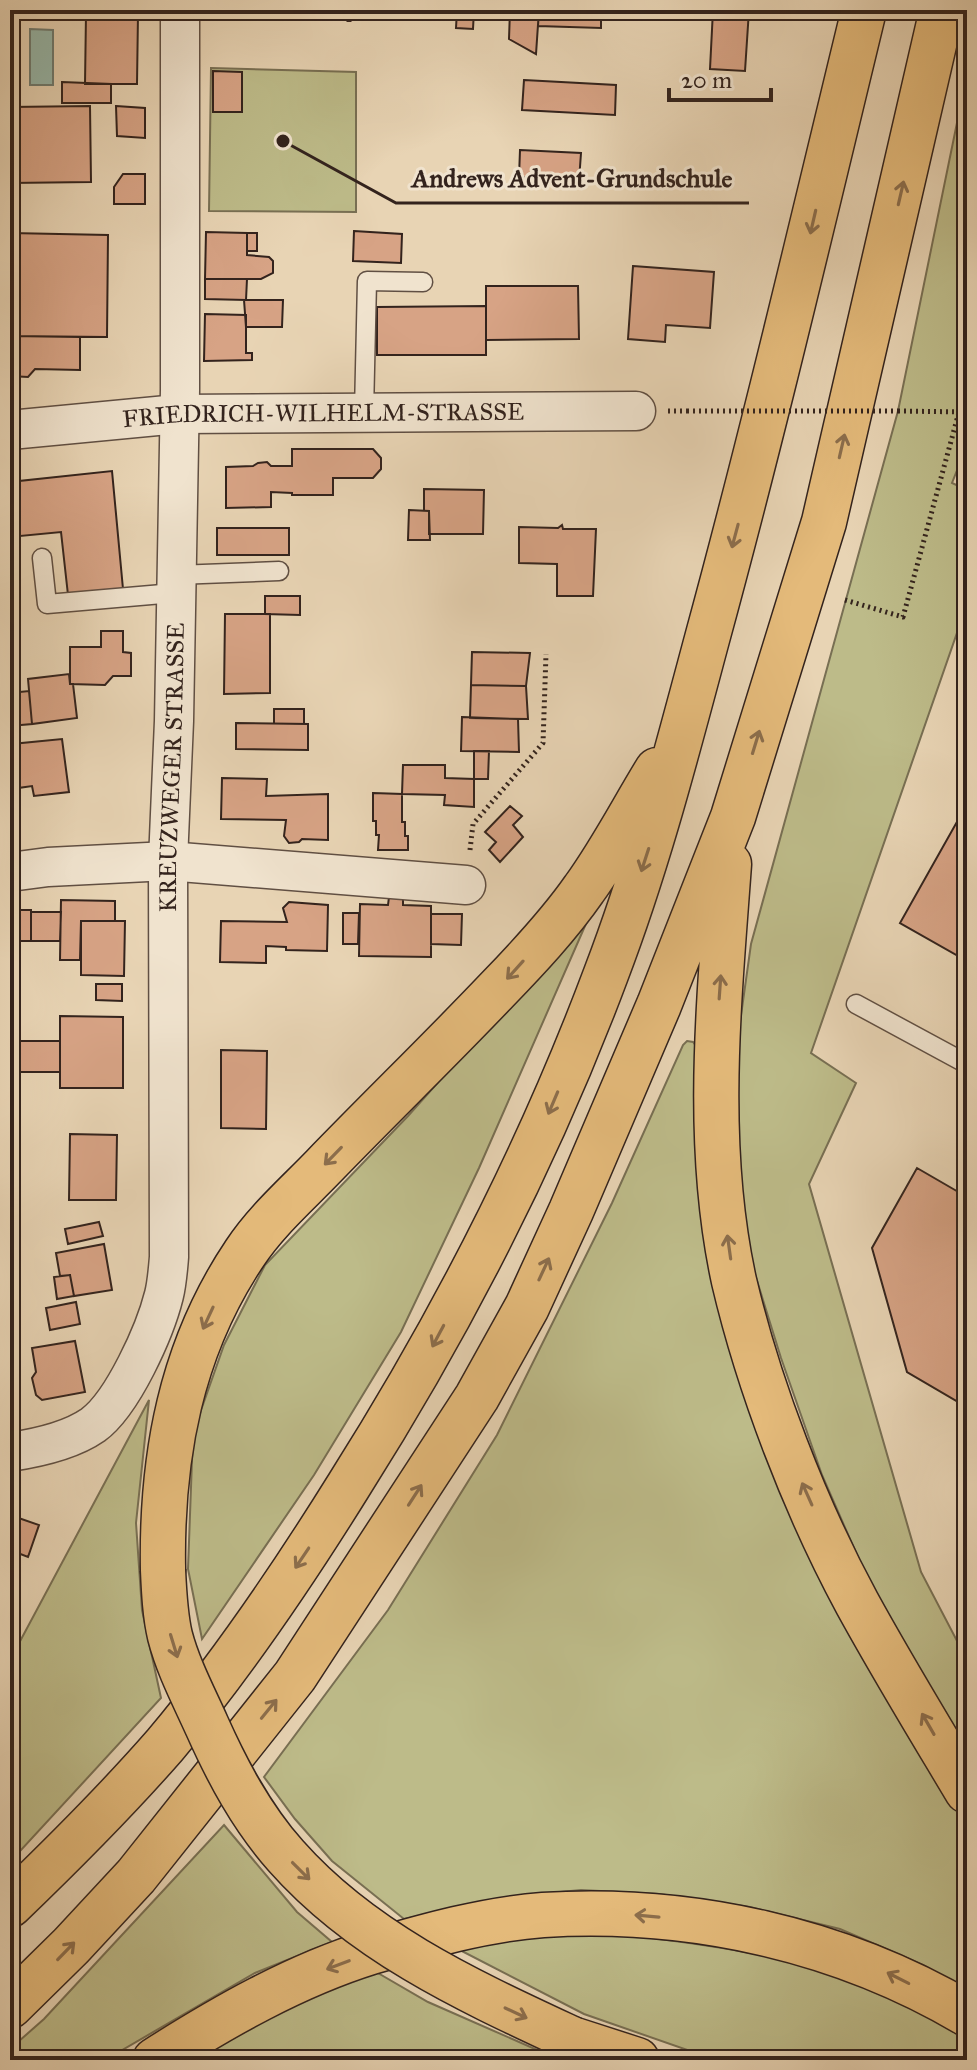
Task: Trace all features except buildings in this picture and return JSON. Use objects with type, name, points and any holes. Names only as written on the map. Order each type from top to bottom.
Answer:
[{"type":"highway","points":[[10,1905],[174,1732],[267,1610],[407,1394],[499,1222],[538,1138],[606,977],[656,826],[755,461],[864,10]]},
{"type":"highway","points":[[10,2006],[136,1876],[295,1676],[477,1397],[527,1307],[659,1005],[733,817],[824,522],[942,10]]},
{"type":"highway","points":[[637,2060],[572,2039],[468,1990],[374,1934],[303,1874],[285,1854],[236,1787],[179,1664],[170,1635],[163,1570],[165,1481],[177,1406],[198,1338],[218,1297],[247,1250],[357,1132],[498,989],[567,912],[586,888],[682,731]]},
{"type":"highway","points":[[733,817],[718,1011],[716,1089],[723,1207],[734,1279],[759,1371],[821,1527],[857,1602],[967,1791]]},
{"type":"highway","points":[[155,2060],[213,2023],[294,1982],[369,1953],[466,1927],[541,1915],[620,1914],[697,1921],[812,1945],[886,1972],[967,2014]]},
{"type":"street","name":"KREUZWEGER STRASSE","points":[[15,1451],[52,1443],[92,1425],[107,1412],[128,1384],[164,1295],[169,1257],[168,861],[174,721],[180,10]]},
{"type":"street","name":"FRIEDRICH-WILHELM-STRASSE","points":[[10,430],[178,414],[636,411]]},
{"type":"street","points":[[10,872],[168,861],[466,885]]},
{"type":"lane","points":[[364,412],[367,281],[423,282]]},
{"type":"lane","points":[[42,558],[47,604],[279,571]]},
{"type":"lane","points":[[856,1004],[967,1064]]},
{"type":"path","points":[[349,10],[349,22]]},
{"type":"path","points":[[687,411],[967,412]]},
{"type":"path","points":[[845,600],[903,617],[959,412]]},
{"type":"path","points":[[466,885],[473,824],[543,743],[546,654]]},
{"type":"shaded area","points":[[30,29],[53,30],[53,85],[30,85]]},
{"type":"shaded area","points":[[211,68],[356,72],[356,212],[209,211]]},
{"type":"shaded area","points":[[967,74],[967,445],[952,483],[967,490],[967,604],[811,1053],[856,1083],[809,1184],[921,1572],[967,1660],[967,1750],[882,1612],[822,1475],[745,1242],[735,1163],[737,1044],[751,944],[898,411]]},
{"type":"shaded area","points":[[592,910],[479,1168],[401,1332],[314,1475],[202,1639],[188,1569],[193,1433],[224,1345],[265,1265],[408,1116]]},
{"type":"shaded area","points":[[687,1041],[696,1046],[714,1255],[943,1789],[967,1825],[967,1990],[923,1965],[840,1929],[750,1907],[659,1894],[581,1890],[518,1896],[404,1919],[332,1861],[264,1777],[388,1610],[497,1435],[612,1203]]},
{"type":"shaded area","points":[[149,1400],[136,1523],[142,1610],[161,1698],[10,1862],[10,1660]]},
{"type":"shaded area","points":[[224,1825],[297,1912],[332,1942],[255,1973],[105,2060],[10,2060],[10,2049],[44,2019]]},
{"type":"shaded area","points":[[626,1935],[767,1956],[870,1986],[911,2004],[967,2036],[967,2060],[716,2060],[584,2014],[454,1947],[543,1936]]},
{"type":"shaded area","points":[[371,1969],[428,2002],[560,2060],[185,2060]]},
{"type":"place","name":"Andrews Advent-Grundschule","points":[[283,141]]}]
